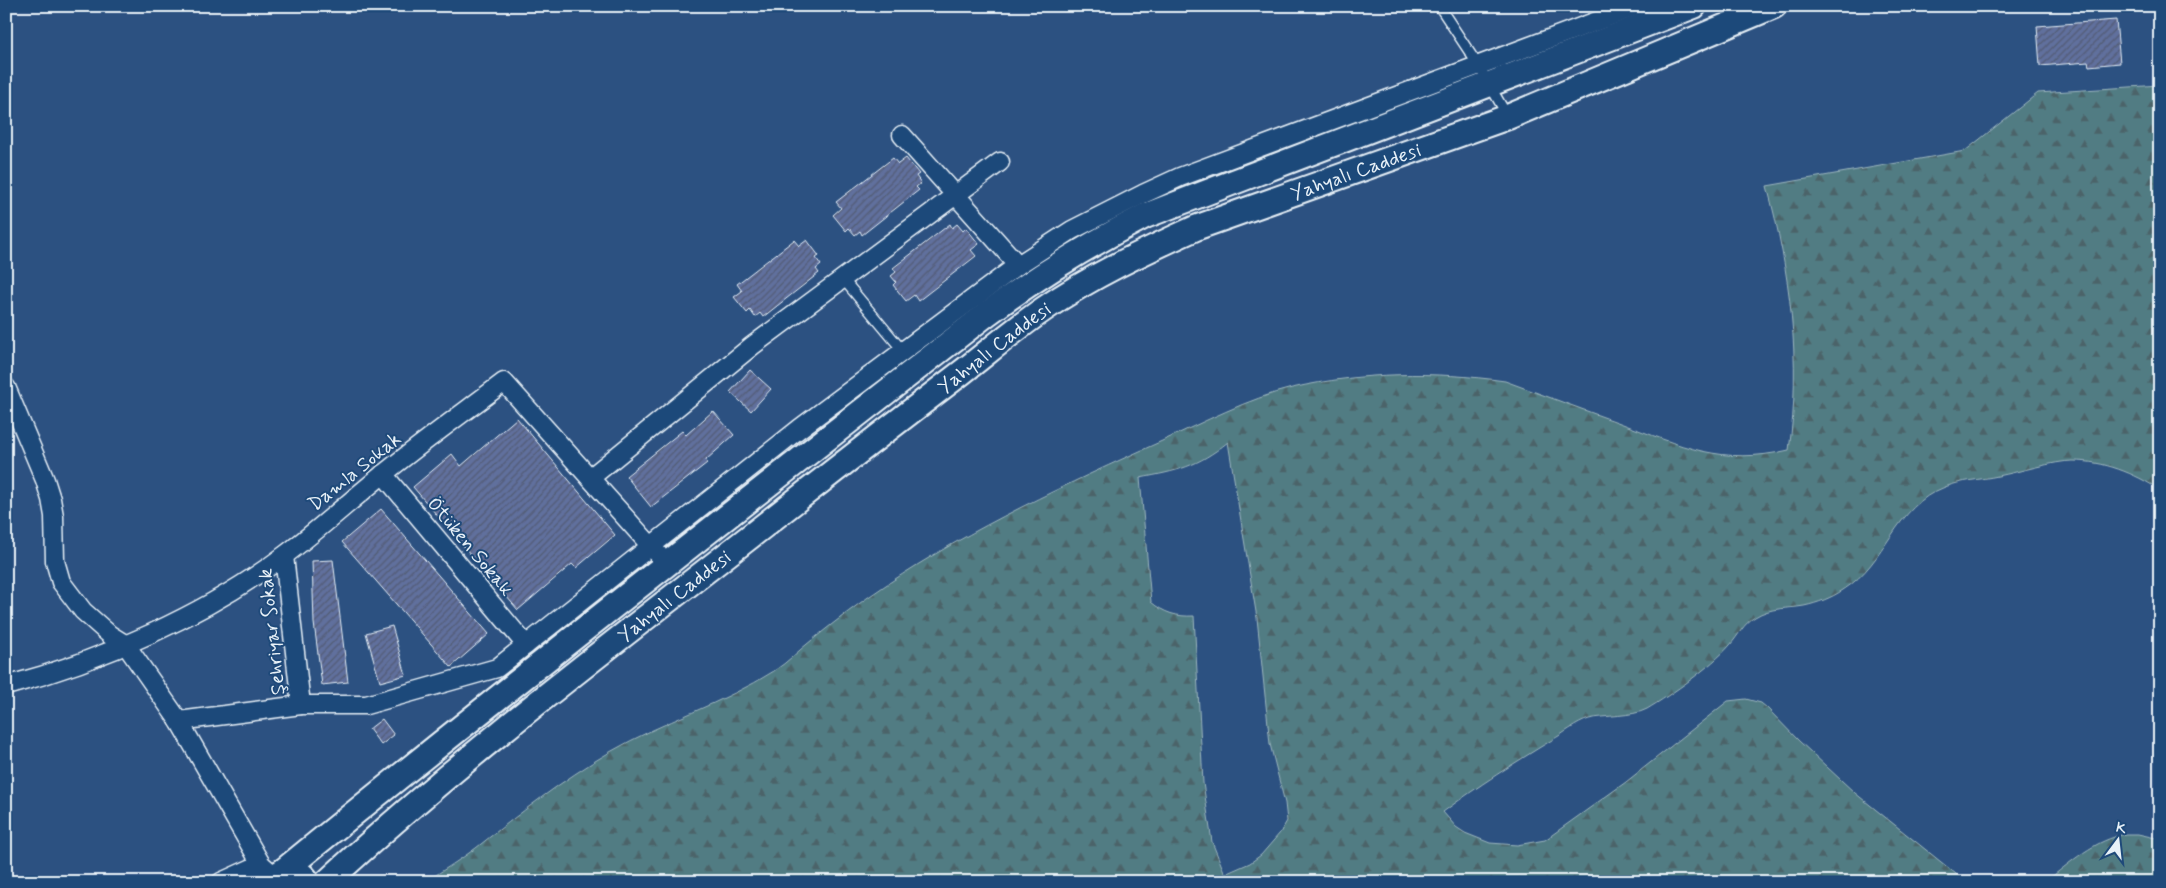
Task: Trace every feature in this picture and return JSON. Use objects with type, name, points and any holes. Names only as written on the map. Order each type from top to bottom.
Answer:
[{"type":"main road","name":"Yahyalı Caddesi","points":[[272,873],[988,313],[1080,251],[1145,216],[1484,75],[1694,6]]},
{"type":"main road","name":"Yahyalı Caddesi","points":[[327,882],[378,834],[520,718],[894,424],[1044,309],[1116,266],[1198,227],[1508,117],[1774,6]]},
{"type":"main road","points":[[272,873],[297,871],[308,882]]},
{"type":"street","points":[[179,721],[300,705],[366,706],[497,668],[799,429],[1018,265],[1072,230],[1143,194],[1196,172],[1484,75],[1637,6]]},
{"type":"street","points":[[902,135],[1018,265]]},
{"type":"street","points":[[590,478],[752,346],[1000,162]]},
{"type":"street","name":"Damla Sokak","points":[[6,686],[57,671],[126,645],[211,602],[284,556],[383,474],[504,382],[667,563]]},
{"type":"street","points":[[6,387],[45,480],[51,499],[54,516],[55,561],[61,582],[83,612],[110,635],[126,645],[179,721],[272,873],[221,882]]},
{"type":"street","name":"Ötüken Sokak","points":[[383,474],[526,645]]},
{"type":"street","name":"Şehriyar Sokak","points":[[284,556],[300,705]]},
{"type":"lane","points":[[1439,6],[1484,75],[1508,117]]},
{"type":"lane","points":[[843,279],[903,351]]},
{"type":"green space","points":[[2160,85],[2160,490],[2140,478],[2118,469],[2096,463],[2073,461],[2065,461],[1945,487],[1928,496],[1913,508],[1871,565],[1843,590],[1829,598],[1814,603],[1773,610],[1755,617],[1747,623],[1730,645],[1713,662],[1691,680],[1657,703],[1641,712],[1589,719],[1579,723],[1496,775],[1443,812],[1456,827],[1465,833],[1490,843],[1517,845],[1545,840],[1626,782],[1728,701],[1746,699],[1761,703],[1855,793],[1966,882],[425,882],[470,852],[558,786],[610,752],[651,731],[714,703],[774,671],[867,598],[952,544],[1021,507],[1091,473],[1259,398],[1292,388],[1371,376],[1425,375],[1478,378],[1505,381],[1663,439],[1702,451],[1722,455],[1743,456],[1789,450],[1793,417],[1794,383],[1792,317],[1782,251],[1767,186],[1965,151],[2038,93]],"holes":[[[1228,442],[1257,618],[1270,744],[1285,803],[1287,821],[1280,833],[1261,855],[1250,863],[1225,874],[1212,842],[1203,783],[1194,616],[1171,614],[1151,602],[1140,478],[1165,473],[1196,463]]]},
{"type":"green space","points":[[2127,834],[2138,834],[2160,839],[2160,882],[2045,882],[2094,846]]},
{"type":"building","points":[[2116,20],[2120,63],[2089,66],[2088,62],[2040,66],[2037,26]]},
{"type":"building","points":[[893,158],[898,164],[906,158],[919,174],[916,176],[921,183],[916,187],[919,190],[862,235],[860,231],[855,235],[849,228],[846,231],[833,215],[841,208],[836,202]]},
{"type":"building","points":[[950,224],[952,228],[957,224],[963,231],[966,228],[979,244],[971,250],[976,256],[918,301],[914,295],[906,301],[893,285],[896,282],[891,276],[896,272],[893,268]]},
{"type":"building","points":[[794,240],[799,246],[807,240],[819,256],[816,258],[821,265],[816,269],[819,273],[763,317],[760,313],[755,317],[750,310],[747,313],[734,297],[742,291],[737,284]]},
{"type":"building","points":[[750,370],[771,389],[751,411],[730,392]]},
{"type":"building","points":[[713,411],[734,435],[706,460],[707,463],[651,507],[626,476],[682,431],[686,435]]},
{"type":"building","points":[[517,418],[615,535],[576,568],[572,564],[518,610],[413,487],[452,454],[461,466]]},
{"type":"building","points":[[381,509],[489,634],[451,667],[342,542]]},
{"type":"building","points":[[333,560],[348,682],[322,685],[314,623],[312,561]]},
{"type":"building","points":[[392,626],[406,675],[380,682],[366,633]]},
{"type":"building","points":[[382,719],[394,735],[381,745],[369,729]]}]
